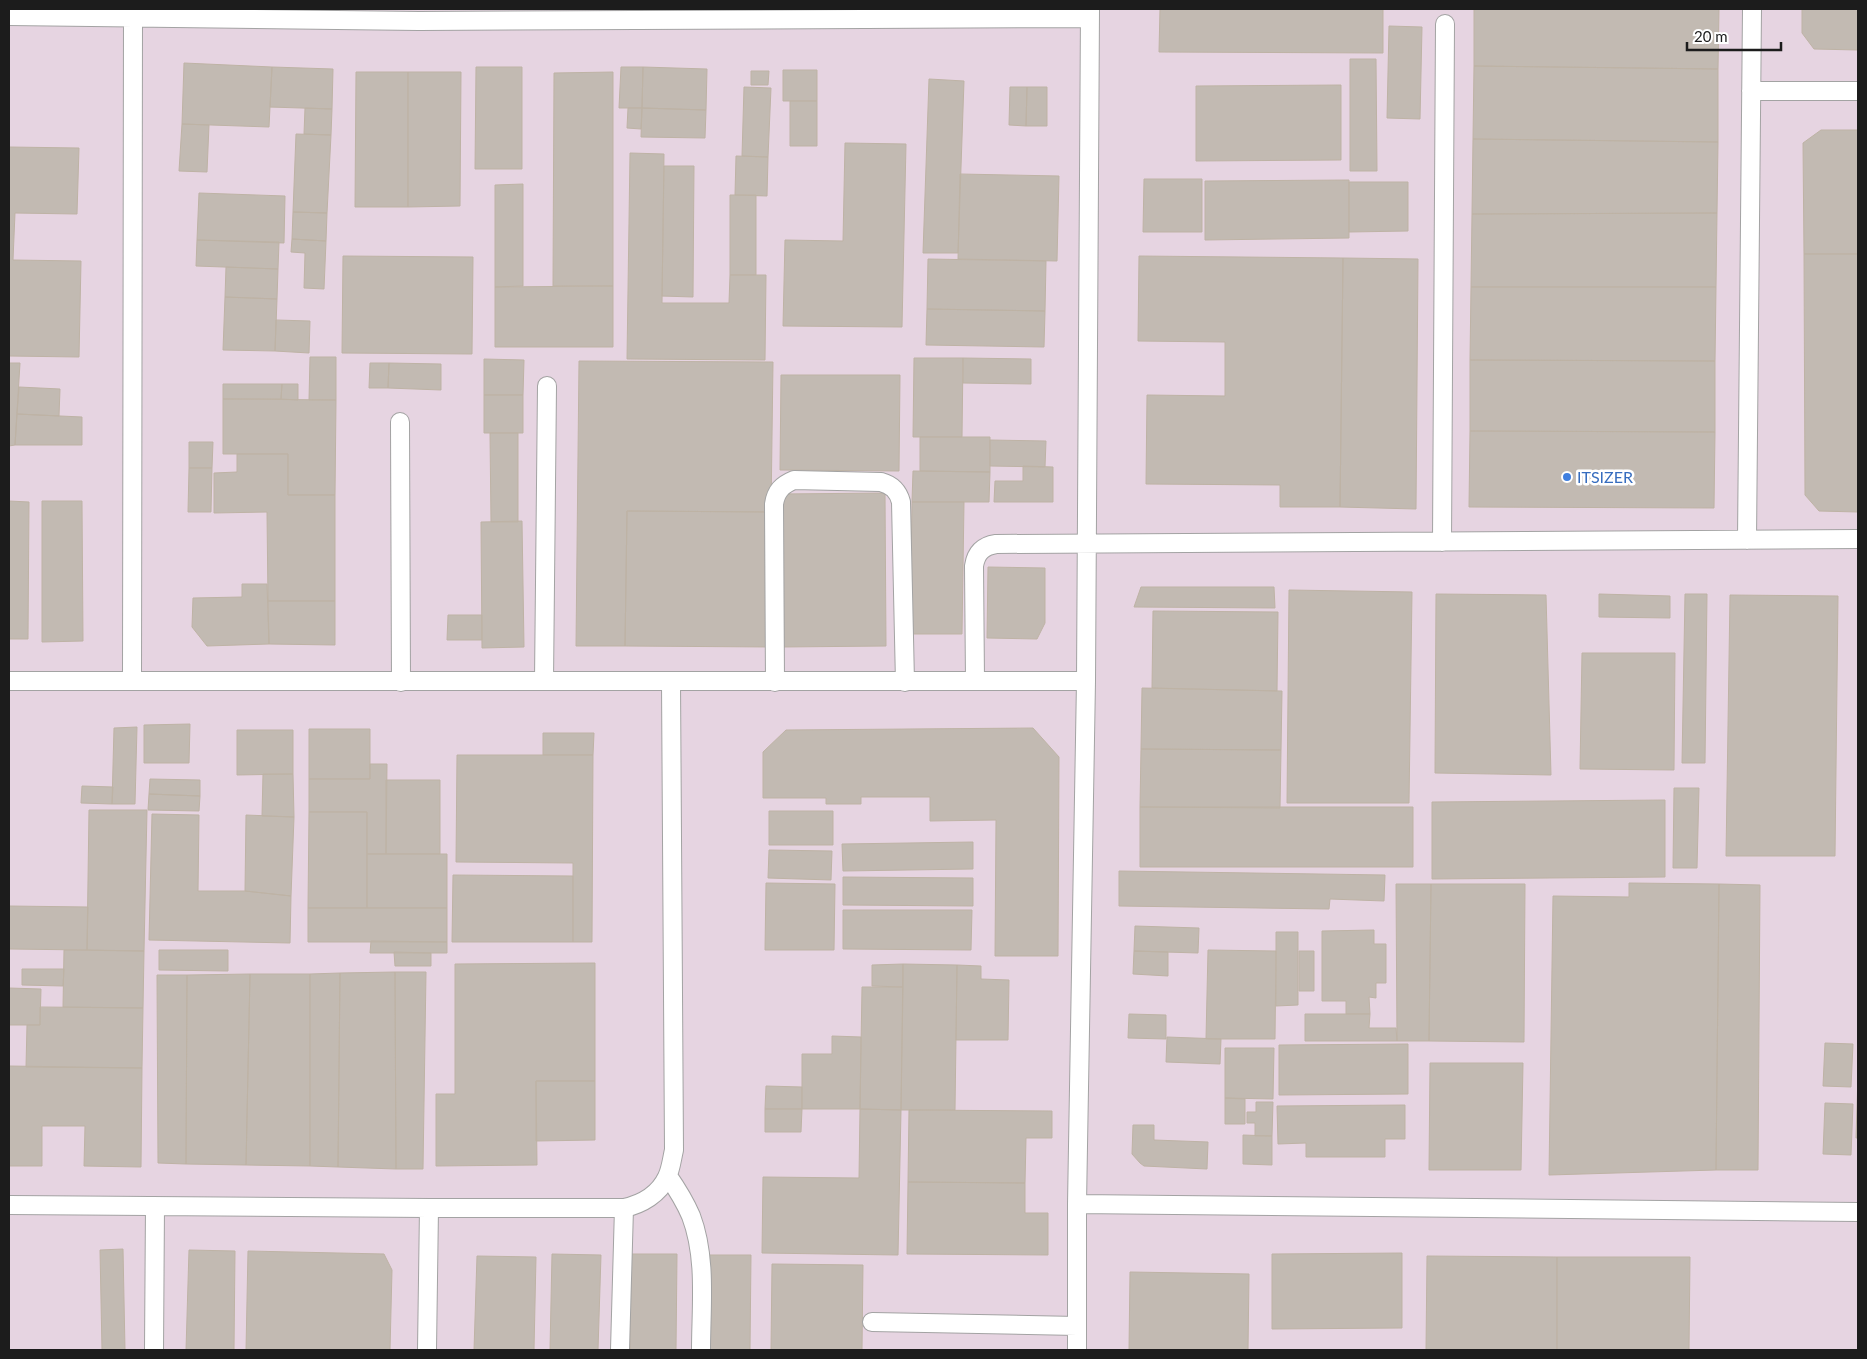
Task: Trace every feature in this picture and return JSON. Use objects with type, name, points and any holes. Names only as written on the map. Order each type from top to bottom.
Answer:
[{"type":"lane","points":[[1747,540],[1752,9]]},
{"type":"lane","points":[[9,16],[1090,13],[1086,681],[1077,1204],[1077,1350]]},
{"type":"lane","points":[[132,681],[133,17]]},
{"type":"lane","points":[[1442,542],[1445,24]]},
{"type":"lane","points":[[1751,91],[1858,90]]},
{"type":"lane","points":[[544,682],[547,386]]},
{"type":"lane","points":[[400,422],[401,682]]},
{"type":"lane","points":[[775,682],[774,504],[780,488],[794,480],[881,482],[892,487],[899,496],[901,502],[905,682]]},
{"type":"lane","points":[[975,682],[974,566],[978,553],[989,545],[1858,539]]},
{"type":"lane","points":[[9,681],[1086,681]]},
{"type":"lane","points":[[9,1205],[624,1208],[638,1205],[655,1193],[668,1176],[674,1150],[670,682]]},
{"type":"lane","points":[[668,1176],[691,1217],[698,1240],[701,1263],[701,1350]]},
{"type":"lane","points":[[1077,1204],[1858,1212]]},
{"type":"lane","points":[[154,1206],[154,1350]]},
{"type":"lane","points":[[427,1350],[429,1208]]},
{"type":"lane","points":[[620,1350],[624,1208]]},
{"type":"lane","points":[[872,1322],[1077,1326]]},
{"type":"shaded area","points":[[9,9],[1858,9],[1858,1350],[9,1350]]},
{"type":"building","points":[[1160,9],[1383,9],[1383,53],[1159,52]]},
{"type":"building","points":[[1474,9],[1719,9],[1718,69],[1474,66]]},
{"type":"building","points":[[1802,9],[1858,9],[1858,50],[1814,49],[1802,33]]},
{"type":"building","points":[[1389,26],[1422,27],[1420,119],[1387,118]]},
{"type":"building","points":[[1350,59],[1376,59],[1377,171],[1350,171]]},
{"type":"building","points":[[184,63],[272,67],[269,127],[182,124]]},
{"type":"building","points":[[1474,66],[1718,69],[1718,142],[1473,139]]},
{"type":"building","points":[[272,67],[333,69],[332,109],[270,107]]},
{"type":"building","points":[[476,67],[522,67],[522,169],[475,169]]},
{"type":"building","points":[[621,67],[643,67],[642,108],[619,108]]},
{"type":"building","points":[[643,67],[707,69],[706,110],[642,108]]},
{"type":"building","points":[[783,70],[817,70],[817,101],[783,101]]},
{"type":"building","points":[[751,71],[769,71],[768,85],[751,85]]},
{"type":"building","points":[[356,72],[408,72],[408,207],[355,207]]},
{"type":"building","points":[[408,72],[461,72],[460,206],[408,207]]},
{"type":"building","points":[[613,72],[613,286],[553,286],[554,73]]},
{"type":"building","points":[[929,79],[964,81],[958,253],[923,253]]},
{"type":"building","points":[[1341,85],[1341,160],[1196,161],[1196,86]]},
{"type":"building","points":[[744,87],[771,88],[768,157],[742,156]]},
{"type":"building","points":[[1010,87],[1027,87],[1026,126],[1009,125]]},
{"type":"building","points":[[1027,87],[1047,87],[1047,126],[1026,126]]},
{"type":"building","points":[[790,101],[817,101],[817,146],[790,146]]},
{"type":"building","points":[[305,108],[332,109],[331,135],[304,134]]},
{"type":"building","points":[[628,108],[642,108],[641,129],[627,128]]},
{"type":"building","points":[[642,108],[706,110],[705,138],[641,137]]},
{"type":"building","points":[[182,124],[209,125],[207,172],[179,171]]},
{"type":"building","points":[[1821,130],[1858,130],[1858,254],[1804,254],[1803,143]]},
{"type":"building","points":[[296,134],[331,135],[327,213],[293,212]]},
{"type":"building","points":[[1473,139],[1718,142],[1717,213],[1472,214]]},
{"type":"building","points":[[845,143],[906,144],[902,327],[783,326],[785,240],[843,241]]},
{"type":"building","points":[[9,147],[79,148],[77,214],[15,213],[13,260],[81,261],[79,357],[9,356]]},
{"type":"building","points":[[630,153],[664,154],[662,303],[729,303],[730,275],[766,275],[765,360],[627,359]]},
{"type":"building","points":[[736,156],[768,157],[767,196],[735,195]]},
{"type":"building","points":[[664,166],[694,166],[693,297],[662,296]]},
{"type":"building","points":[[960,174],[1059,176],[1057,261],[958,259]]},
{"type":"building","points":[[1144,179],[1202,179],[1202,232],[1143,232]]},
{"type":"building","points":[[1349,180],[1349,238],[1205,240],[1205,181]]},
{"type":"building","points":[[1349,182],[1408,182],[1408,231],[1349,232]]},
{"type":"building","points":[[523,184],[523,286],[495,287],[495,185]]},
{"type":"building","points":[[199,193],[285,196],[284,243],[197,240]]},
{"type":"building","points":[[730,195],[756,195],[756,275],[730,275]]},
{"type":"building","points":[[293,212],[327,213],[326,241],[292,239]]},
{"type":"building","points":[[1717,213],[1716,287],[1471,287],[1472,214]]},
{"type":"building","points":[[292,239],[326,241],[324,289],[304,288],[305,253],[291,252]]},
{"type":"building","points":[[197,240],[279,242],[278,269],[196,266]]},
{"type":"building","points":[[1804,254],[1858,254],[1858,512],[1819,511],[1805,495]]},
{"type":"building","points":[[343,256],[473,257],[472,354],[342,353]]},
{"type":"building","points":[[1139,256],[1343,258],[1340,507],[1280,507],[1280,485],[1146,484],[1147,395],[1225,396],[1225,342],[1138,341]]},
{"type":"building","points":[[1343,258],[1418,259],[1416,509],[1340,507]]},
{"type":"building","points":[[928,259],[1046,261],[1045,311],[927,309]]},
{"type":"building","points":[[226,267],[278,269],[277,299],[225,297]]},
{"type":"building","points":[[613,286],[613,347],[495,347],[495,287]]},
{"type":"building","points":[[1471,287],[1716,287],[1715,361],[1470,360]]},
{"type":"building","points":[[225,297],[277,299],[275,351],[223,350]]},
{"type":"building","points":[[927,309],[1045,311],[1044,347],[926,345]]},
{"type":"building","points":[[276,320],[310,321],[309,353],[275,351]]},
{"type":"building","points":[[310,357],[336,357],[336,400],[309,400]]},
{"type":"building","points":[[914,358],[963,358],[962,437],[913,437]]},
{"type":"building","points":[[963,358],[1031,359],[1031,384],[963,383]]},
{"type":"building","points":[[484,359],[524,360],[523,395],[484,395]]},
{"type":"building","points":[[1470,360],[1715,361],[1715,432],[1470,431]]},
{"type":"building","points":[[579,361],[773,362],[771,512],[627,511],[625,646],[576,646]]},
{"type":"building","points":[[9,363],[20,363],[15,445],[9,446]]},
{"type":"building","points":[[370,363],[389,363],[388,388],[369,388]]},
{"type":"building","points":[[389,363],[441,364],[441,390],[388,388]]},
{"type":"building","points":[[781,375],[900,375],[899,471],[780,470]]},
{"type":"building","points":[[223,384],[282,384],[281,399],[223,399]]},
{"type":"building","points":[[282,384],[298,384],[298,400],[281,399]]},
{"type":"building","points":[[19,387],[60,389],[59,416],[17,414]]},
{"type":"building","points":[[484,395],[523,395],[523,433],[484,433]]},
{"type":"building","points":[[223,399],[336,400],[335,495],[288,495],[288,454],[223,454]]},
{"type":"building","points":[[17,414],[82,417],[82,445],[15,445]]},
{"type":"building","points":[[1470,431],[1715,432],[1714,508],[1469,507]]},
{"type":"building","points":[[490,433],[518,433],[518,522],[491,522]]},
{"type":"building","points":[[920,437],[990,437],[990,472],[920,471]]},
{"type":"building","points":[[990,440],[1046,441],[1045,467],[990,466]]},
{"type":"building","points":[[189,442],[213,442],[212,468],[189,468]]},
{"type":"building","points":[[237,454],[288,454],[288,495],[335,495],[335,601],[268,601],[267,512],[214,513],[214,473],[237,472]]},
{"type":"building","points":[[1023,466],[1053,467],[1053,502],[994,502],[995,481],[1023,481]]},
{"type":"building","points":[[189,468],[212,468],[211,512],[188,512]]},
{"type":"building","points":[[913,471],[990,472],[989,502],[912,502]]},
{"type":"building","points":[[885,493],[886,646],[781,647],[781,494]]},
{"type":"building","points":[[9,501],[29,502],[28,639],[9,639]]},
{"type":"building","points":[[42,501],[82,501],[83,641],[42,642]]},
{"type":"building","points":[[912,502],[964,502],[962,634],[910,634]]},
{"type":"building","points":[[627,511],[771,512],[770,647],[625,646]]},
{"type":"building","points":[[522,521],[524,647],[482,648],[481,522]]},
{"type":"building","points":[[988,567],[1045,568],[1045,623],[1037,639],[987,638]]},
{"type":"building","points":[[242,584],[267,584],[269,644],[207,646],[192,627],[193,598],[242,597]]},
{"type":"building","points":[[1141,587],[1274,587],[1275,608],[1134,607]]},
{"type":"building","points":[[1289,590],[1412,592],[1409,803],[1287,803]]},
{"type":"building","points":[[1436,594],[1546,595],[1551,775],[1435,773]]},
{"type":"building","points":[[1599,594],[1670,596],[1670,618],[1599,617]]},
{"type":"building","points":[[1685,594],[1707,594],[1705,763],[1682,763]]},
{"type":"building","points":[[1730,595],[1838,596],[1835,856],[1726,856]]},
{"type":"building","points":[[268,601],[335,601],[335,645],[269,644]]},
{"type":"building","points":[[1153,611],[1278,612],[1277,691],[1152,688]]},
{"type":"building","points":[[448,615],[482,615],[482,640],[447,640]]},
{"type":"building","points":[[1582,653],[1675,653],[1674,770],[1580,769]]},
{"type":"building","points":[[1142,688],[1282,691],[1281,750],[1141,749]]},
{"type":"building","points":[[190,724],[189,763],[144,763],[144,725]]},
{"type":"building","points":[[137,727],[135,804],[112,804],[114,728]]},
{"type":"building","points":[[1033,728],[1059,757],[1058,956],[995,956],[996,820],[930,821],[930,797],[861,797],[861,804],[826,804],[826,798],[763,798],[763,752],[786,730]]},
{"type":"building","points":[[309,729],[370,729],[370,779],[309,779]]},
{"type":"building","points":[[237,730],[293,730],[293,774],[237,775]]},
{"type":"building","points":[[543,733],[594,733],[593,755],[543,755]]},
{"type":"building","points":[[1141,749],[1281,750],[1280,808],[1140,807]]},
{"type":"building","points":[[457,755],[593,755],[592,942],[573,942],[573,863],[456,862]]},
{"type":"building","points":[[370,764],[387,764],[386,854],[367,854],[367,812],[309,812],[309,779],[370,779]]},
{"type":"building","points":[[263,774],[293,774],[294,817],[262,816]]},
{"type":"building","points":[[150,779],[200,780],[200,796],[149,794]]},
{"type":"building","points":[[386,780],[440,780],[440,854],[386,854]]},
{"type":"building","points":[[82,786],[113,787],[112,804],[81,803]]},
{"type":"building","points":[[1674,788],[1699,788],[1697,868],[1673,868]]},
{"type":"building","points":[[149,794],[200,796],[199,811],[148,810]]},
{"type":"building","points":[[1665,800],[1665,877],[1432,879],[1432,802]]},
{"type":"building","points":[[1140,807],[1413,807],[1413,867],[1140,867]]},
{"type":"building","points":[[89,810],[147,810],[144,951],[87,950]]},
{"type":"building","points":[[769,811],[833,811],[833,845],[769,845]]},
{"type":"building","points":[[309,812],[367,812],[367,908],[308,908]]},
{"type":"building","points":[[152,814],[199,815],[198,891],[245,891],[291,896],[290,943],[149,940]]},
{"type":"building","points":[[246,815],[294,817],[291,896],[245,891]]},
{"type":"building","points":[[973,842],[973,869],[843,871],[842,844]]},
{"type":"building","points":[[769,850],[832,851],[831,880],[768,878]]},
{"type":"building","points":[[367,854],[447,854],[447,908],[367,908]]},
{"type":"building","points":[[1119,871],[1385,875],[1384,901],[1330,899],[1329,909],[1119,906]]},
{"type":"building","points":[[453,875],[573,876],[573,942],[452,942]]},
{"type":"building","points":[[843,877],[973,878],[973,906],[843,905]]},
{"type":"building","points":[[766,883],[835,884],[834,950],[765,950]]},
{"type":"building","points":[[1629,883],[1719,884],[1716,1170],[1549,1175],[1553,896],[1629,897]]},
{"type":"building","points":[[1396,884],[1431,884],[1429,1041],[1397,1041]]},
{"type":"building","points":[[1431,884],[1525,884],[1524,1042],[1429,1041]]},
{"type":"building","points":[[1719,884],[1760,885],[1758,1170],[1716,1170]]},
{"type":"building","points":[[9,906],[88,907],[87,950],[9,949]]},
{"type":"building","points":[[308,908],[447,908],[447,942],[308,942]]},
{"type":"building","points":[[843,910],[972,910],[971,950],[843,949]]},
{"type":"building","points":[[1135,926],[1199,928],[1198,953],[1134,951]]},
{"type":"building","points":[[1374,930],[1374,944],[1386,944],[1386,983],[1376,983],[1376,998],[1369,997],[1370,1014],[1346,1014],[1346,1001],[1322,1001],[1322,931]]},
{"type":"building","points":[[1276,932],[1298,932],[1298,1005],[1276,1006]]},
{"type":"building","points":[[371,941],[447,942],[447,953],[370,953]]},
{"type":"building","points":[[64,950],[144,951],[143,1008],[63,1007]]},
{"type":"building","points":[[159,950],[228,950],[228,971],[159,970]]},
{"type":"building","points":[[1208,950],[1276,951],[1275,1039],[1206,1039]]},
{"type":"building","points":[[1134,951],[1168,952],[1168,976],[1133,974]]},
{"type":"building","points":[[1299,951],[1314,951],[1314,991],[1299,991]]},
{"type":"building","points":[[394,952],[431,953],[431,966],[395,966]]},
{"type":"building","points":[[595,963],[595,1081],[536,1081],[537,1165],[436,1166],[436,1094],[455,1094],[455,964]]},
{"type":"building","points":[[903,964],[957,965],[955,1110],[901,1110]]},
{"type":"building","points":[[903,964],[903,987],[872,986],[872,965]]},
{"type":"building","points":[[957,965],[981,966],[981,979],[1009,980],[1008,1040],[956,1040]]},
{"type":"building","points":[[22,969],[64,969],[63,986],[22,985]]},
{"type":"building","points":[[395,972],[426,972],[423,1169],[396,1169]]},
{"type":"building","points":[[395,972],[396,1169],[338,1167],[340,973]]},
{"type":"building","points":[[340,973],[338,1167],[310,1166],[310,974]]},
{"type":"building","points":[[250,974],[310,974],[310,1166],[246,1165]]},
{"type":"building","points":[[250,974],[246,1165],[186,1164],[187,975]]},
{"type":"building","points":[[157,975],[187,975],[186,1164],[158,1163]]},
{"type":"building","points":[[862,987],[903,987],[901,1110],[860,1109]]},
{"type":"building","points":[[9,988],[41,989],[40,1025],[9,1025]]},
{"type":"building","points":[[40,1007],[143,1008],[142,1068],[26,1067],[27,1025],[40,1025]]},
{"type":"building","points":[[1129,1014],[1166,1015],[1166,1039],[1128,1038]]},
{"type":"building","points":[[1305,1014],[1370,1014],[1369,1028],[1396,1028],[1397,1041],[1305,1041]]},
{"type":"building","points":[[832,1036],[861,1037],[860,1109],[802,1109],[802,1054],[832,1054]]},
{"type":"building","points":[[1167,1037],[1221,1039],[1220,1064],[1166,1062]]},
{"type":"building","points":[[1825,1043],[1853,1044],[1851,1087],[1823,1086]]},
{"type":"building","points":[[1408,1044],[1408,1094],[1279,1095],[1279,1045]]},
{"type":"building","points":[[1225,1048],[1274,1048],[1273,1099],[1225,1098]]},
{"type":"building","points":[[1430,1063],[1523,1063],[1521,1170],[1429,1170]]},
{"type":"building","points":[[9,1066],[142,1068],[141,1167],[84,1166],[85,1126],[42,1126],[42,1166],[9,1166]]},
{"type":"building","points":[[1858,1075],[1858,1138],[1856,1138]]},
{"type":"building","points":[[536,1081],[595,1081],[595,1140],[536,1141]]},
{"type":"building","points":[[766,1086],[802,1087],[802,1109],[765,1109]]},
{"type":"building","points":[[1225,1098],[1245,1099],[1245,1124],[1225,1124]]},
{"type":"building","points":[[1256,1102],[1273,1102],[1272,1136],[1255,1136],[1255,1123],[1247,1123],[1247,1112],[1256,1112]]},
{"type":"building","points":[[1825,1103],[1853,1104],[1851,1155],[1823,1154]]},
{"type":"building","points":[[1405,1105],[1405,1139],[1385,1139],[1385,1157],[1306,1157],[1306,1143],[1278,1144],[1277,1106]]},
{"type":"building","points":[[765,1109],[802,1109],[801,1132],[765,1132]]},
{"type":"building","points":[[860,1109],[901,1110],[898,1255],[762,1253],[763,1177],[859,1178]]},
{"type":"building","points":[[909,1110],[1052,1111],[1052,1138],[1026,1138],[1025,1183],[908,1182]]},
{"type":"building","points":[[1133,1125],[1154,1125],[1154,1140],[1208,1142],[1207,1169],[1144,1166],[1132,1154]]},
{"type":"building","points":[[1243,1135],[1272,1136],[1272,1165],[1243,1164]]},
{"type":"building","points":[[908,1182],[1025,1183],[1025,1213],[1048,1213],[1048,1255],[907,1254]]},
{"type":"building","points":[[123,1249],[125,1350],[102,1350],[100,1250]]},
{"type":"building","points":[[189,1250],[235,1251],[234,1350],[186,1350]]},
{"type":"building","points":[[248,1251],[384,1254],[392,1270],[390,1350],[246,1350]]},
{"type":"building","points":[[1402,1253],[1402,1328],[1272,1329],[1272,1254]]},
{"type":"building","points":[[552,1254],[601,1255],[598,1350],[550,1350]]},
{"type":"building","points":[[631,1254],[677,1254],[676,1350],[630,1350]]},
{"type":"building","points":[[702,1255],[751,1255],[750,1350],[701,1350]]},
{"type":"building","points":[[477,1256],[536,1257],[534,1350],[474,1350]]},
{"type":"building","points":[[1427,1256],[1557,1257],[1557,1350],[1426,1350]]},
{"type":"building","points":[[1557,1257],[1690,1257],[1689,1350],[1557,1350]]},
{"type":"building","points":[[772,1264],[863,1265],[862,1350],[771,1350]]},
{"type":"building","points":[[1130,1272],[1249,1274],[1248,1350],[1129,1350]]},
{"type":"place","name":"ITSIZER","points":[[1567,477]]}]
